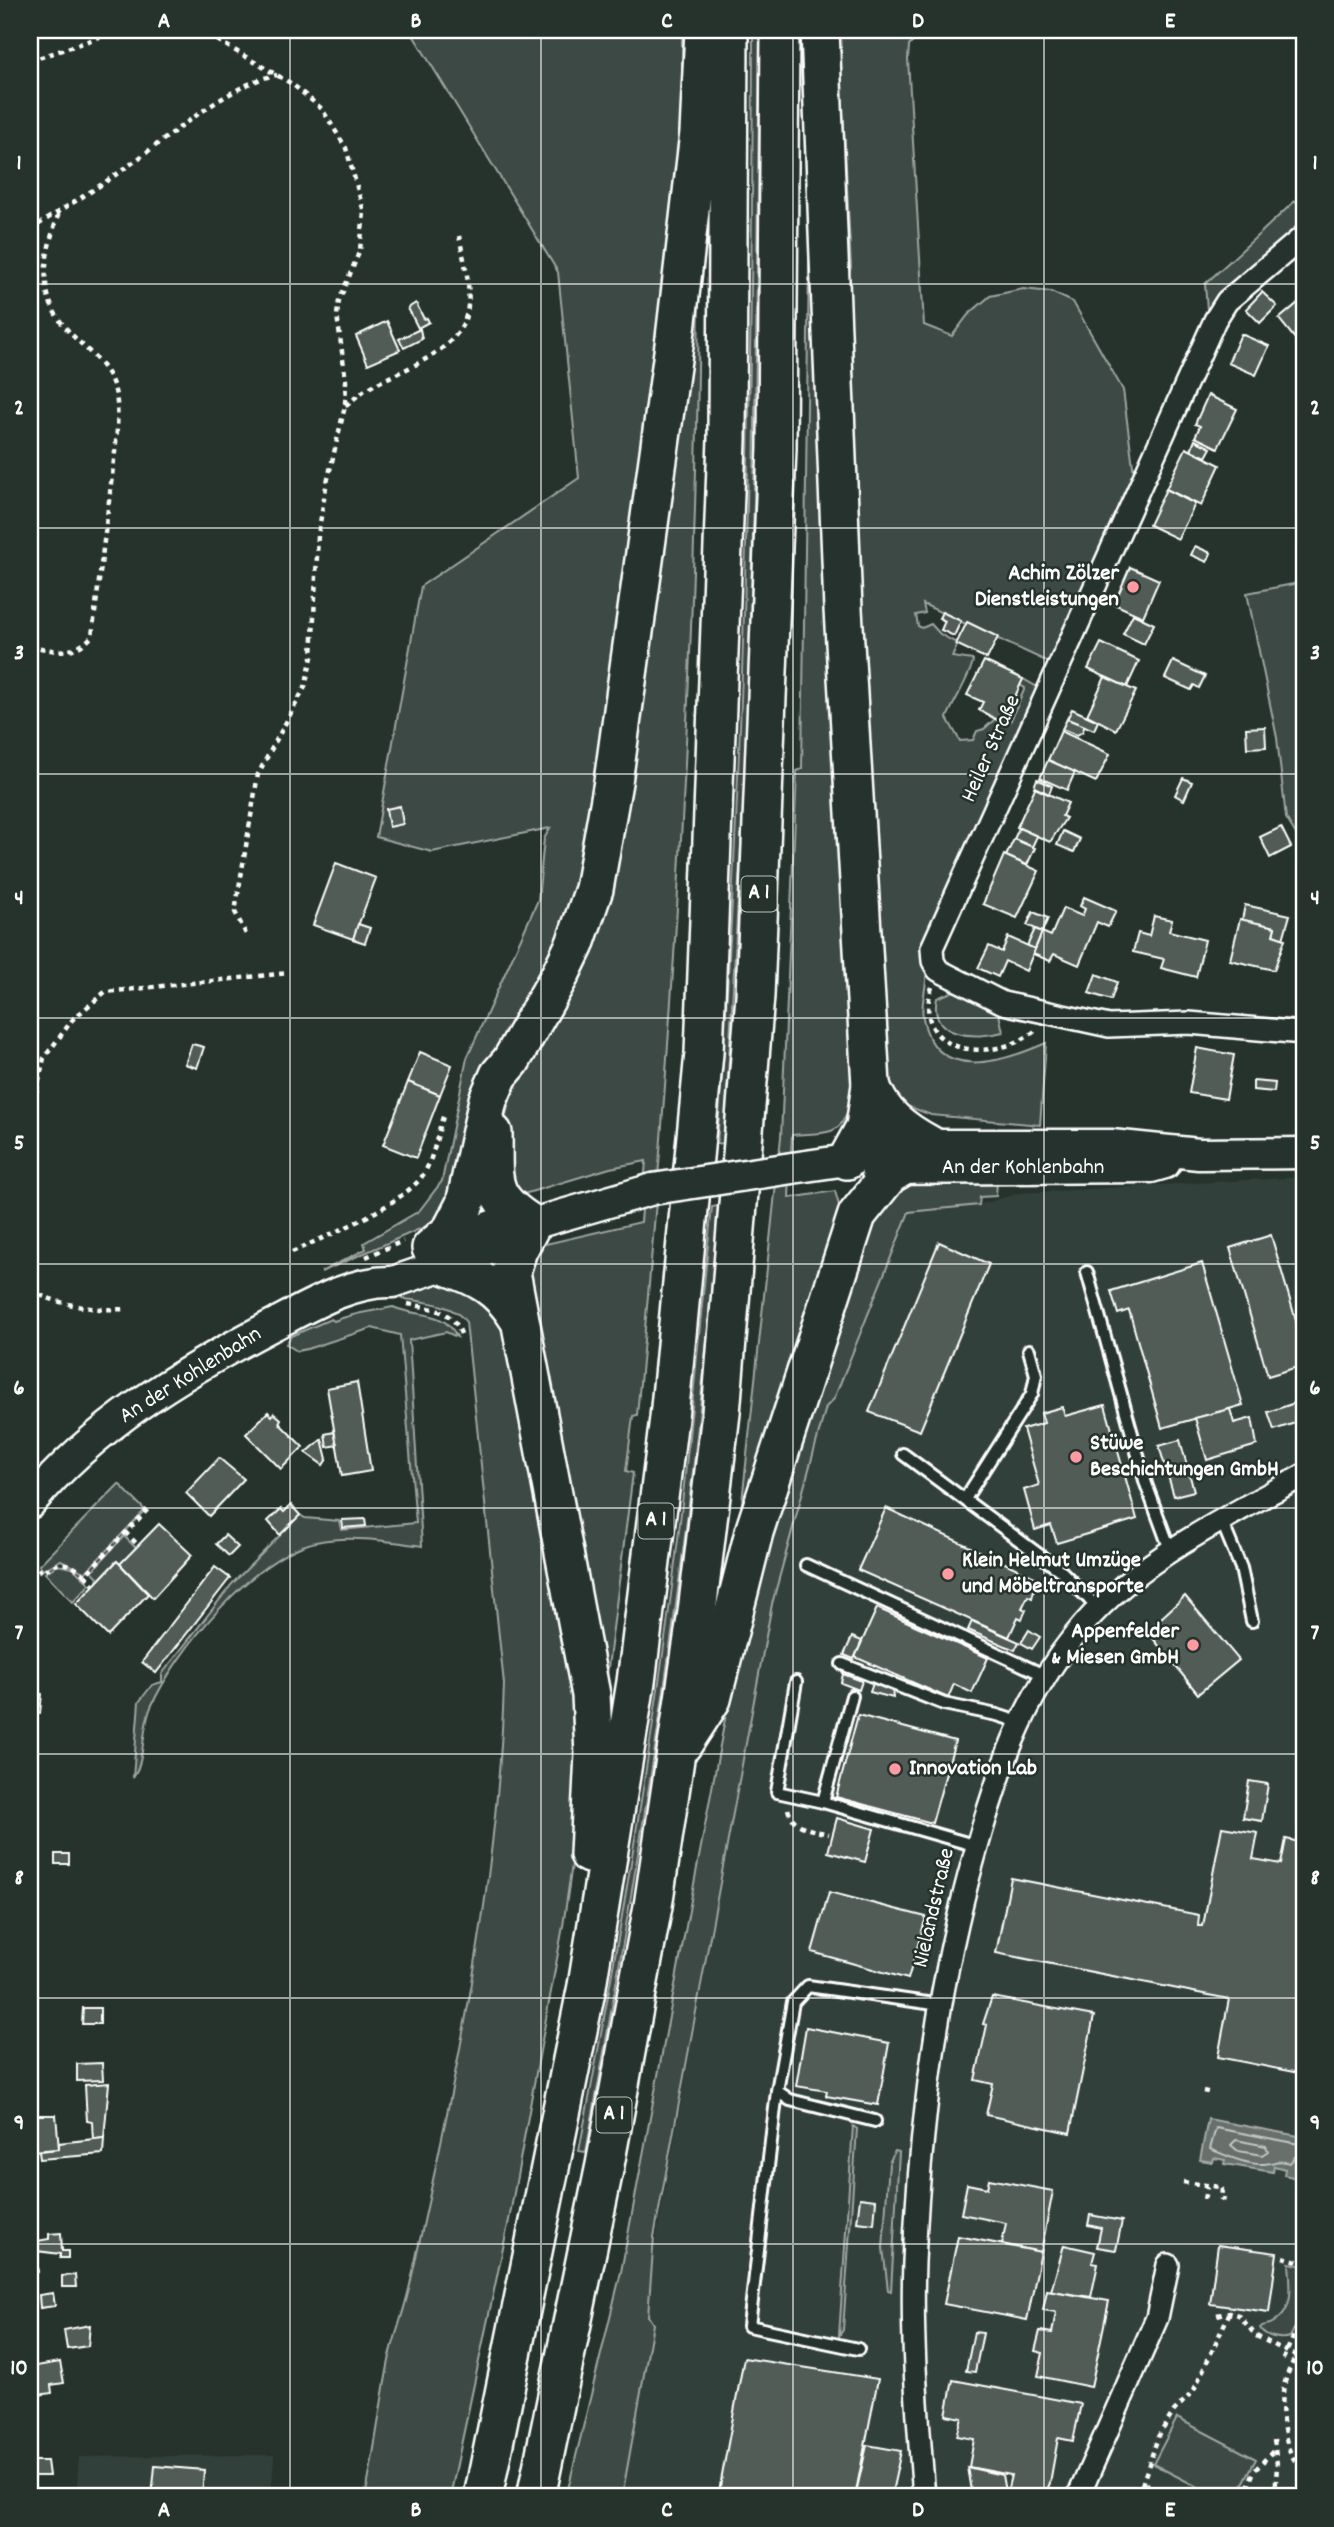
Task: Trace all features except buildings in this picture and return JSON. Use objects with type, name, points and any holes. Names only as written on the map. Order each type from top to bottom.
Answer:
[{"type":"highway","points":[[518,1318],[496,1288],[438,1256],[465,1204],[488,1100],[499,1075],[511,1061],[575,944],[588,912],[599,865],[675,338],[699,133],[704,30]]},
{"type":"highway","name":"A 1","points":[[483,2497],[587,1986],[636,1682],[669,1418],[704,1053],[727,439],[729,30]]},
{"type":"highway","name":"A 1","points":[[536,2497],[605,2165],[653,1906],[697,1612],[720,1413],[755,996],[777,448],[780,30]]},
{"type":"highway","points":[[820,30],[843,609],[871,1085],[874,1097],[896,1123],[930,1146]]},
{"type":"highway","points":[[511,1061],[493,1132],[494,1178],[502,1203],[532,1224],[518,1250],[511,1272],[591,1695],[594,1754],[589,1820],[587,1986]]},
{"type":"highway","points":[[857,1215],[849,1178],[840,1161],[865,1127],[871,1085]]},
{"type":"highway","points":[[676,1754],[712,1699],[754,1532],[857,1215],[889,1175],[899,1168]]},
{"type":"main road","name":"An der Kohlenbahn","points":[[30,1503],[86,1445],[164,1386],[304,1308],[374,1281],[386,1266],[438,1256],[508,1220],[532,1224],[642,1192],[706,1179],[840,1161],[864,1151],[930,1146],[1111,1145],[1199,1154],[1304,1153]]},
{"type":"main road","name":"An der Kohlenbahn","points":[[840,1161],[861,1169],[1151,1167],[1199,1154]]},
{"type":"street","name":"Heiler Straße","points":[[938,970],[933,961],[932,948],[1214,320],[1227,301],[1304,236]]},
{"type":"street","points":[[938,970],[1003,1003],[1052,1016],[1109,1026],[1189,1023],[1304,1032]]},
{"type":"street","name":"Nielandstraße","points":[[924,2497],[916,2379],[914,2264],[926,2118],[947,1968],[977,1846],[999,1774],[1019,1723],[1046,1676],[1074,1635],[1098,1608],[1127,1583],[1171,1552],[1304,1475]]},
{"type":"street","points":[[1078,2497],[1157,2318],[1168,2265]]},
{"type":"lane","points":[[1087,1272],[1146,1484],[1171,1552]]},
{"type":"lane","points":[[965,1499],[1032,1394],[1036,1375],[1029,1350]]},
{"type":"lane","points":[[903,1454],[1061,1571],[1098,1608]]},
{"type":"lane","points":[[1222,1522],[1241,1568],[1252,1621]]},
{"type":"lane","points":[[806,1565],[1046,1676]]},
{"type":"lane","points":[[842,1664],[944,1704],[997,1715],[1019,1723]]},
{"type":"lane","points":[[796,1682],[777,1792],[823,1802],[977,1846]]},
{"type":"lane","points":[[823,1802],[852,1696]]},
{"type":"lane","points":[[858,2349],[749,2326],[777,2091],[793,2002],[808,1986],[941,2005]]},
{"type":"lane","points":[[777,2091],[790,2100],[875,2121]]},
{"type":"path","points":[[30,61],[120,30]]},
{"type":"path","points":[[200,30],[278,75],[322,109],[346,148],[364,212],[360,250],[345,282],[337,315],[345,406],[318,535],[312,657],[304,687],[258,774],[235,912],[247,936]]},
{"type":"path","points":[[30,230],[235,91],[262,77],[278,75]]},
{"type":"path","points":[[30,645],[54,651],[71,650],[83,646],[92,636],[116,444],[117,403],[113,383],[103,365],[60,322],[50,297],[44,270],[48,244],[60,211]]},
{"type":"path","points":[[345,406],[369,387],[437,353],[461,328],[467,311],[468,284],[459,236]]},
{"type":"path","points":[[938,970],[929,998],[928,1019],[937,1035],[951,1045],[969,1051],[1022,1042],[1052,1016]]},
{"type":"path","points":[[30,1121],[44,1058],[73,1019],[105,992],[289,973]]},
{"type":"path","points":[[292,1252],[351,1224],[413,1186],[427,1165],[444,1114]]},
{"type":"path","points":[[374,1281],[390,1301],[448,1314],[458,1325],[461,1334]]},
{"type":"path","points":[[30,1291],[60,1303],[95,1311],[127,1309]]},
{"type":"path","points":[[85,1575],[150,1507]]},
{"type":"path","points":[[125,1532],[138,1545]]},
{"type":"path","points":[[30,1566],[36,1565],[42,1573],[65,1562],[85,1575],[94,1585]]},
{"type":"path","points":[[787,1794],[793,1821],[829,1834]]},
{"type":"path","points":[[1203,2091],[1212,2093]]},
{"type":"path","points":[[1183,2182],[1220,2187],[1221,2199],[1229,2200]]},
{"type":"path","points":[[1204,2199],[1207,2187]]},
{"type":"path","points":[[1283,2257],[1304,2263]]},
{"type":"path","points":[[1217,2315],[1230,2312],[1239,2315],[1256,2336],[1287,2349],[1296,2356]]},
{"type":"path","points":[[1142,2486],[1158,2437],[1174,2411],[1193,2392],[1230,2312]]},
{"type":"path","points":[[1283,2359],[1304,2314]]},
{"type":"path","points":[[1304,2343],[1285,2380],[1282,2403],[1291,2454],[1295,2463],[1304,2468]]},
{"type":"path","points":[[1274,2441],[1275,2497]]},
{"type":"path","points":[[1244,2497],[1254,2471],[1276,2448]]},
{"type":"shaded area","points":[[410,30],[682,30],[682,77],[685,82],[670,251],[582,883],[461,1188],[429,1225],[321,1272],[366,1249],[364,1243],[419,1211],[442,1181],[467,1058],[538,900],[544,839],[550,828],[432,852],[376,837],[421,586],[579,478],[558,272]]},
{"type":"shaded area","points":[[753,30],[760,30],[754,503],[745,775],[726,1113],[723,1143],[717,1144],[734,866],[745,587]]},
{"type":"shaded area","points":[[839,30],[923,30],[909,46],[908,59],[924,325],[952,336],[968,315],[990,296],[1023,289],[1051,292],[1073,302],[1123,390],[1134,474],[1048,662],[923,604],[925,613],[916,615],[918,626],[922,628],[931,624],[940,634],[958,644],[952,657],[973,660],[947,718],[960,741],[973,740],[977,731],[984,729],[995,719],[1010,722],[1025,688],[1020,685],[1023,679],[1037,687],[923,944],[926,977],[922,1012],[930,1039],[941,1052],[956,1060],[991,1061],[1046,1043],[1040,1125],[931,1115],[907,1106],[900,1112],[887,1096],[843,296],[851,267]]},
{"type":"shaded area","points":[[811,117],[853,1065],[847,1112],[838,1127],[826,1132],[792,1135],[789,1198],[835,1191],[840,1209],[739,1530],[781,1137],[797,771],[802,769]]},
{"type":"shaded area","points":[[1295,201],[1304,205],[1304,224],[1226,288],[1207,310],[1205,284]]},
{"type":"shaded area","points":[[699,289],[688,712],[672,993],[637,1415],[633,1416],[626,1471],[633,1473],[606,1683],[524,1289],[537,1246],[641,1222],[646,1161],[610,1168],[514,1197],[503,1126],[512,1092],[550,1022]]},
{"type":"shaded area","points":[[1304,582],[1304,847],[1286,818],[1277,738],[1247,593]]},
{"type":"shaded area","points":[[954,991],[998,1010],[1003,1032],[968,1035],[947,1029],[936,1012],[937,998]]},
{"type":"shaded area","points":[[1304,1177],[1304,2497],[609,2497],[772,1604],[826,1407],[834,1399],[909,1211],[979,1205],[1020,1193]]},
{"type":"shaded area","points":[[912,1182],[997,1182],[996,1196],[980,1197],[979,1205],[909,1212],[834,1399],[826,1407],[772,1604],[654,2237],[648,2316],[653,2324],[622,2497],[566,2497],[621,2272],[741,1634],[876,1219],[891,1193]]},
{"type":"shaded area","points":[[718,1206],[696,1444],[665,1681],[628,1917],[586,2152],[579,2151],[646,1769],[683,1497],[712,1207]]},
{"type":"shaded area","points":[[444,1281],[500,1310],[576,1656],[577,1830],[563,1926],[509,2220],[450,2497],[365,2497],[390,2356],[409,2290],[472,1984],[484,1909],[500,1759],[504,1684],[466,1322],[453,1310],[399,1298],[422,1286]]},
{"type":"shaded area","points":[[393,1307],[438,1318],[452,1328],[457,1337],[446,1332],[409,1340],[422,1546],[369,1540],[329,1540],[292,1551],[268,1565],[220,1608],[179,1659],[163,1684],[148,1716],[140,1762],[133,1778],[139,1702],[152,1685],[162,1682],[162,1674],[232,1584],[300,1515],[305,1518],[339,1521],[341,1530],[416,1523],[400,1335],[372,1328],[297,1351],[286,1344],[291,1336],[331,1319],[334,1321]]},
{"type":"shaded area","points":[[119,1484],[145,1510],[85,1573],[61,1560],[43,1570],[39,1565]]},
{"type":"shaded area","points":[[124,1536],[136,1548],[120,1564],[116,1561],[96,1583],[98,1577],[92,1571]]},
{"type":"shaded area","points":[[57,1565],[73,1568],[90,1584],[73,1602],[45,1573]]},
{"type":"shaded area","points":[[853,2126],[857,2129],[843,2330],[839,2336]]},
{"type":"shaded area","points":[[895,2151],[899,2152],[891,2291],[888,2290],[883,2248],[889,2163]]},
{"type":"shaded area","points":[[1289,2263],[1304,2266],[1304,2310],[1290,2337],[1277,2338],[1265,2334],[1260,2328],[1274,2322],[1286,2310],[1290,2295]]},
{"type":"shaded area","points":[[1177,2418],[1256,2459],[1236,2497],[1217,2497],[1153,2464]]},
{"type":"shaded area","points":[[274,2455],[271,2497],[76,2497],[79,2457]]},
{"type":"water","points":[[1208,2119],[1304,2137],[1297,2178],[1284,2175],[1285,2169],[1274,2166],[1273,2172],[1224,2164],[1225,2160],[1214,2158],[1213,2162],[1200,2160]]},
{"type":"place","name":"Achim Zölzer Dienstleistungen","points":[[1133,587]]},
{"type":"place","name":"Stüwe Beschichtungen GmbH","points":[[1076,1457]]},
{"type":"place","name":"Klein Helmut Umzüge und Möbeltransporte","points":[[948,1574]]},
{"type":"place","name":"Appenfelder & Miesen GmbH","points":[[1193,1645]]},
{"type":"place","name":"Innovation Lab","points":[[895,1769]]}]
